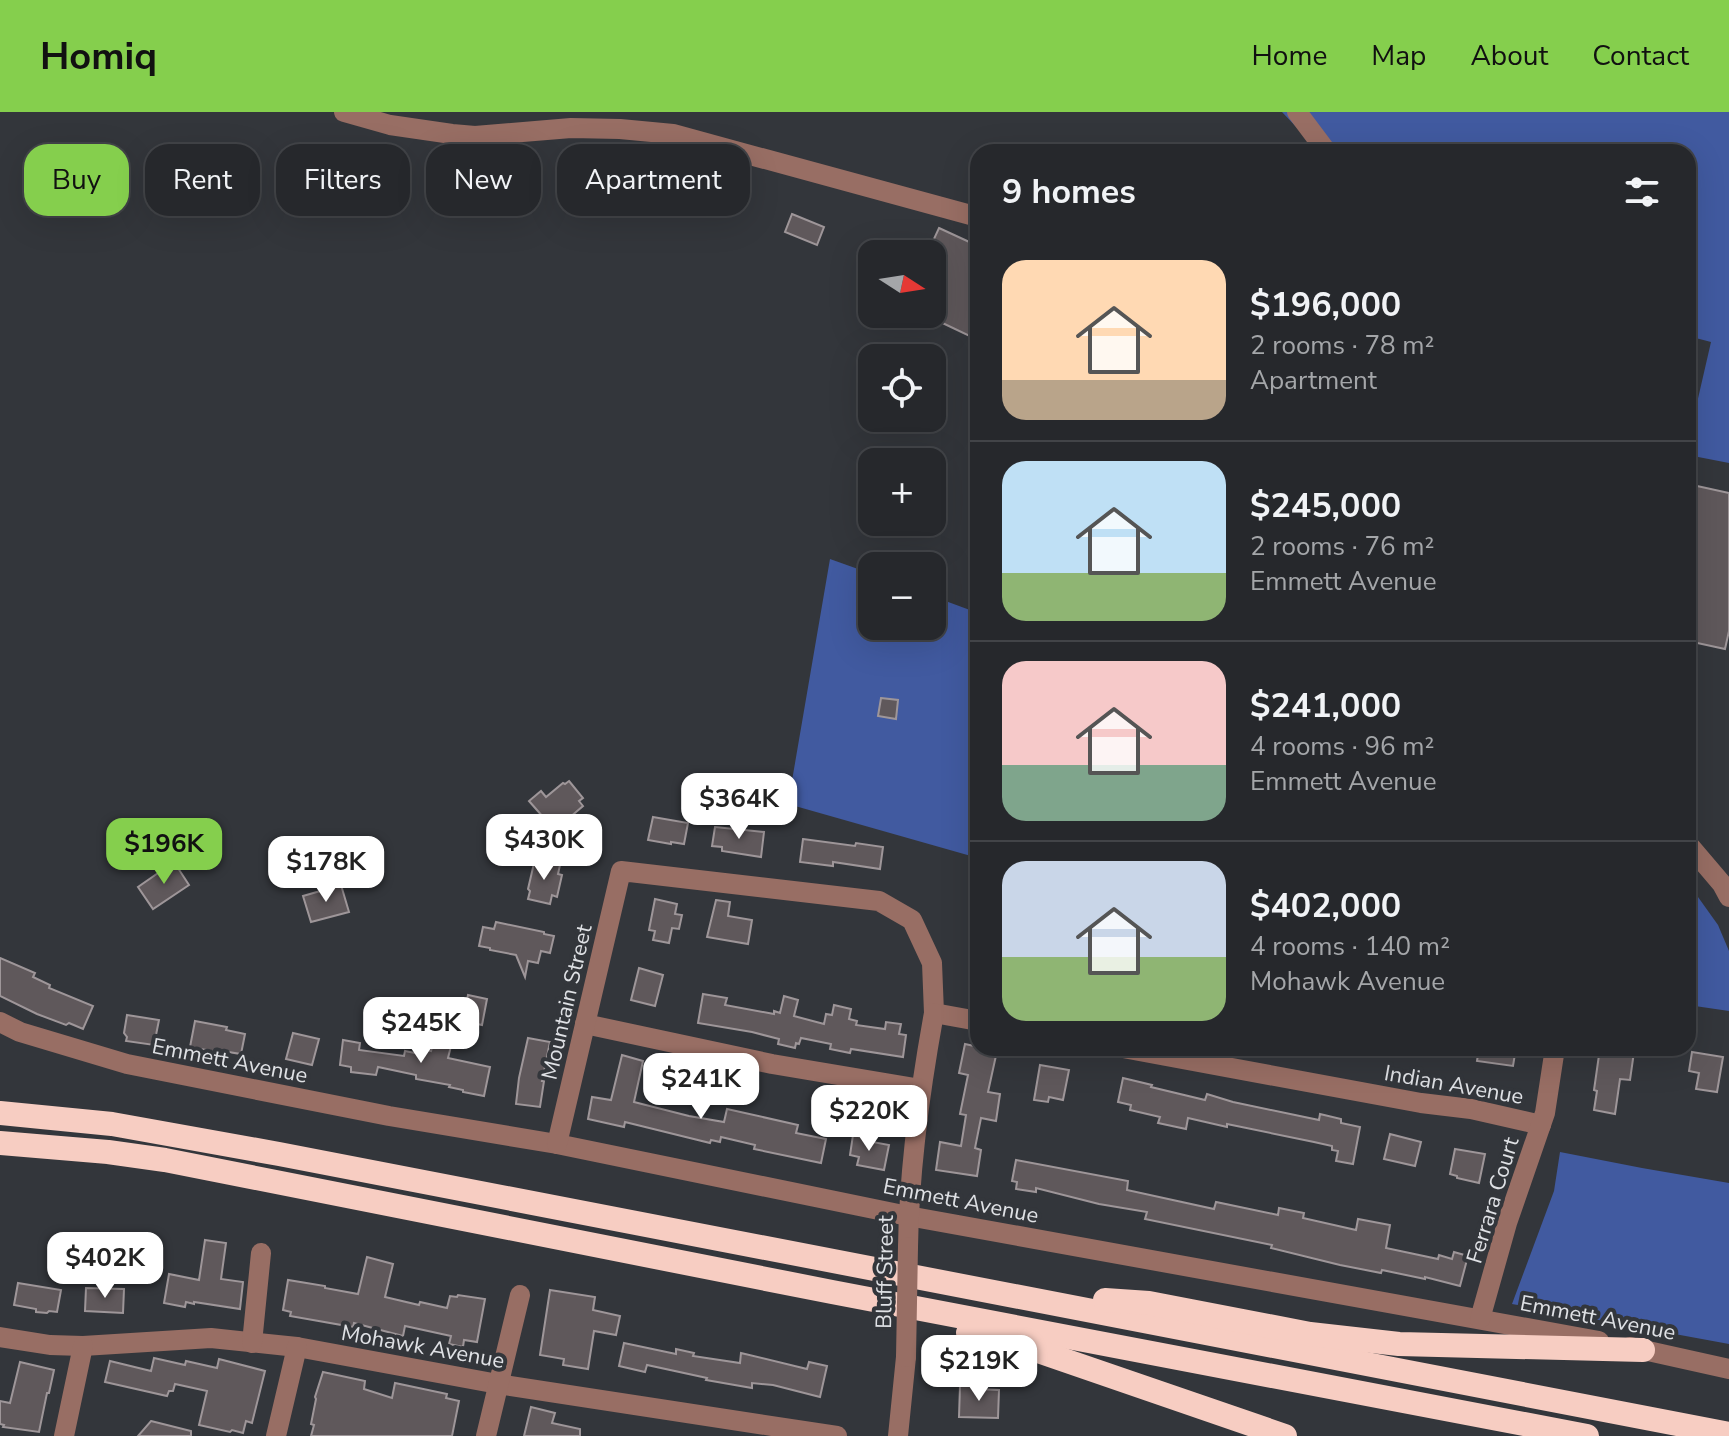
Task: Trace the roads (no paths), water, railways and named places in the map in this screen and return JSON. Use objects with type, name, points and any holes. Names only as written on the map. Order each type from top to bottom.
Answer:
[{"type":"highway","points":[[0,1113],[112,1124],[279,1154],[1720,1432]]},
{"type":"highway","points":[[0,1143],[165,1160],[832,1292],[1587,1436]]},
{"type":"highway","points":[[832,1292],[941,1327],[1032,1349],[1285,1436]]},
{"type":"highway","points":[[986,1292],[1149,1303],[1310,1334],[1399,1344],[1643,1350]]},
{"type":"street","points":[[344,112],[427,132],[475,136],[571,128],[673,134],[970,215]]},
{"type":"street","points":[[1297,112],[1321,144]]},
{"type":"street","points":[[1696,853],[1727,888]]},
{"type":"street","name":"Mountain Street","points":[[557,1144],[621,871],[879,901],[912,920],[932,963],[934,1013]]},
{"type":"street","points":[[934,1013],[970,1020]]},
{"type":"street","name":"Bluff Street","points":[[898,1436],[906,1357],[908,1216],[921,1089],[934,1013]]},
{"type":"street","name":"Emmett Avenue","points":[[0,1022],[20,1032],[127,1064],[389,1116],[557,1144],[908,1216],[1480,1319],[1729,1369]]},
{"type":"street","points":[[585,1024],[772,1064],[921,1089]]},
{"type":"street","name":"Indian Avenue","points":[[1166,1056],[1541,1125]]},
{"type":"street","name":"Ferrara Court","points":[[1480,1319],[1507,1223],[1545,1113],[1554,1056]]},
{"type":"street","points":[[252,1343],[261,1253]]},
{"type":"street","points":[[486,1436],[520,1295]]},
{"type":"street","name":"Mohawk Avenue","points":[[0,1337],[50,1345],[83,1346],[211,1338],[297,1347],[498,1384],[837,1436]]},
{"type":"street","points":[[64,1436],[83,1346]]},
{"type":"street","points":[[276,1436],[297,1347]]}]
